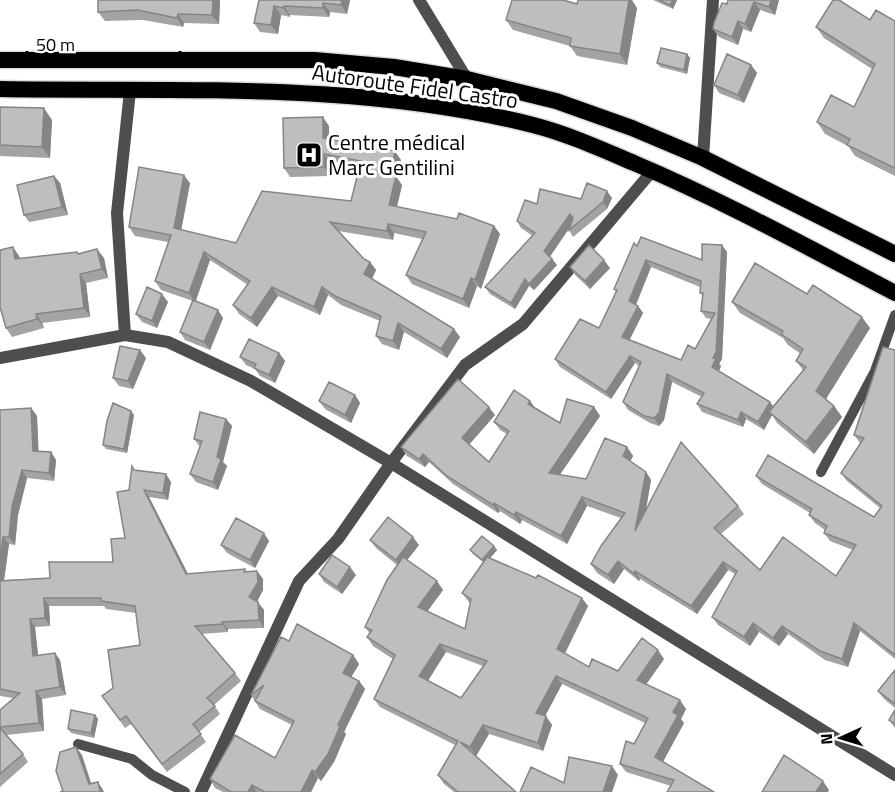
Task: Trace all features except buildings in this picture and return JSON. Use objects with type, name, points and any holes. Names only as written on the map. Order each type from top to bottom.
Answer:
[{"type":"highway","name":"Autoroute Fidel Castro","points":[[0,60],[314,60],[394,67],[467,79],[556,101],[632,128],[703,158],[895,254]]},
{"type":"highway","name":"Autoroute Fidel Castro","points":[[0,89],[130,91],[218,89],[318,94],[461,110],[534,125],[589,143],[692,188],[895,293]]},
{"type":"street","points":[[419,0],[467,79]]},
{"type":"street","points":[[703,158],[713,0]]},
{"type":"street","points":[[125,335],[117,213],[130,91]]},
{"type":"street","points":[[201,792],[299,581],[338,539],[391,463],[465,365],[523,324],[653,171]]},
{"type":"street","points":[[0,358],[125,335],[168,342],[251,381],[391,463],[895,775]]},
{"type":"lane","points":[[821,472],[875,372],[895,315]]},
{"type":"lane","points":[[78,744],[132,759],[152,775],[185,792]]},
{"type":"place","name":"Centre médical Marc Gentilini","points":[[309,155]]}]
